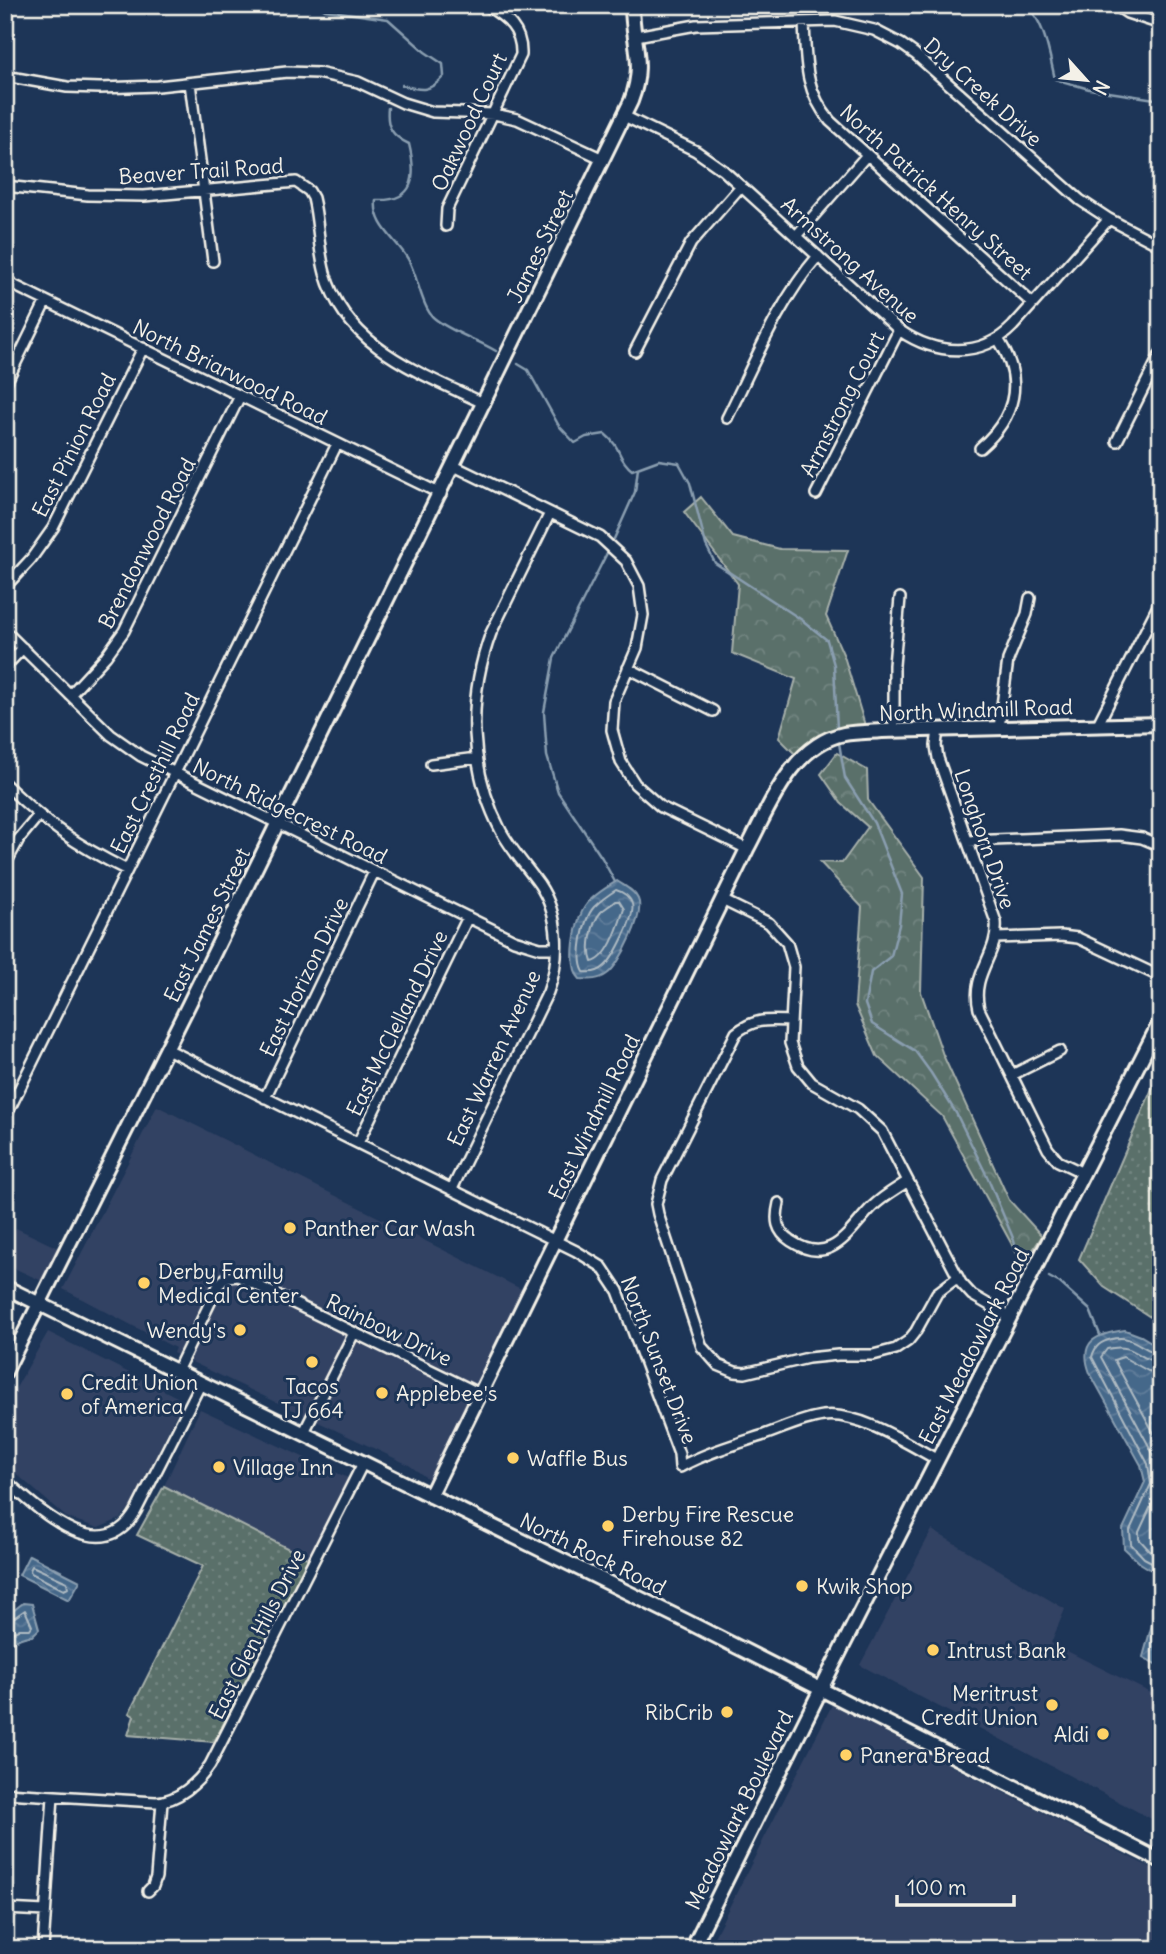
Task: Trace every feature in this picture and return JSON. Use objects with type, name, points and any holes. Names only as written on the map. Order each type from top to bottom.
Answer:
[{"type":"street","name":"Oakwood Court","points":[[446,226],[447,209],[518,64],[521,46],[515,28],[509,20],[486,5]]},
{"type":"street","name":"James Street","points":[[440,494],[624,116],[639,77],[632,5]]},
{"type":"street","points":[[1115,5],[1127,13],[1161,24]]},
{"type":"street","name":"Dry Creek Drive","points":[[636,36],[695,25],[804,22],[850,23],[874,30],[901,44],[1053,178],[1108,219],[1161,246]]},
{"type":"street","name":"North Patrick Henry Street","points":[[804,22],[806,72],[814,98],[830,121],[1033,304]]},
{"type":"street","points":[[5,76],[76,87],[136,87],[287,72],[318,73],[358,82],[402,103],[433,112],[494,114],[525,122],[603,159]]},
{"type":"street","points":[[190,83],[213,261]]},
{"type":"street","name":"Armstrong Avenue","points":[[624,116],[696,151],[741,186],[899,330],[922,344],[948,350],[975,349],[998,339],[1033,304],[1108,219]]},
{"type":"street","points":[[796,236],[867,155]]},
{"type":"street","name":"Beaver Trail Road","points":[[5,186],[62,193],[125,196],[292,180],[302,185],[313,198],[321,255],[331,290],[346,317],[358,331],[395,360],[485,404]]},
{"type":"street","points":[[635,351],[691,243],[741,186]]},
{"type":"street","points":[[727,418],[788,297],[818,256]]},
{"type":"street","name":"North Briarwood Road","points":[[5,281],[440,494]]},
{"type":"street","points":[[5,384],[46,301]]},
{"type":"street","name":"Armstrong Court","points":[[816,494],[899,330]]},
{"type":"street","points":[[980,447],[1001,426],[1013,396],[1013,374],[998,339]]},
{"type":"street","name":"East Pinion Road","points":[[5,587],[31,559],[53,528],[143,348]]},
{"type":"street","points":[[1117,441],[1161,353]]},
{"type":"street","name":"Brendonwood Road","points":[[70,695],[106,656],[124,631],[240,396]]},
{"type":"street","name":"East Cresthill Road","points":[[5,1118],[337,444]]},
{"type":"street","points":[[454,466],[600,537],[626,561],[637,580],[643,627],[614,701],[612,730],[616,749],[628,775],[647,797],[661,807],[747,849]]},
{"type":"street","name":"East James Street","points":[[5,1372],[440,494]]},
{"type":"street","name":"East Warren Avenue","points":[[452,1189],[548,992],[554,971],[556,948],[554,922],[549,904],[539,884],[501,831],[484,789],[477,758],[475,710],[484,653],[491,633],[550,513]]},
{"type":"street","points":[[894,731],[894,665],[900,598]]},
{"type":"street","points":[[999,728],[1008,660],[1027,614],[1030,598]]},
{"type":"street","points":[[1097,726],[1161,600]]},
{"type":"street","name":"North Ridgecrest Road","points":[[5,631],[121,744],[514,940],[540,948],[556,948]]},
{"type":"street","points":[[5,667],[23,648]]},
{"type":"street","points":[[628,668],[713,711]]},
{"type":"street","name":"North Windmill Road","points":[[801,760],[814,748],[844,734],[1161,724]]},
{"type":"street","name":"Longhorn Drive","points":[[938,729],[938,758],[995,917],[996,938],[979,976],[976,992],[979,1009],[1054,1157],[1083,1173]]},
{"type":"street","points":[[431,764],[477,758]]},
{"type":"street","name":"East Windmill Road","points":[[430,1496],[747,849],[780,788],[801,760]]},
{"type":"street","points":[[5,784],[38,816],[79,845],[127,870]]},
{"type":"street","points":[[5,865],[19,839],[38,816]]},
{"type":"street","points":[[968,841],[1119,835],[1142,838],[1161,846]]},
{"type":"street","name":"East Horizon Drive","points":[[265,1098],[374,872]]},
{"type":"street","points":[[722,900],[769,923],[787,943],[794,967],[791,1048],[798,1066],[818,1087],[858,1109],[882,1131],[958,1278],[972,1295],[1010,1317]]},
{"type":"street","name":"East McClelland Drive","points":[[358,1143],[468,917]]},
{"type":"street","points":[[996,938],[1063,936],[1078,939],[1161,977]]},
{"type":"street","points":[[790,1021],[757,1020],[736,1033],[657,1195],[658,1214],[706,1354],[726,1369],[745,1373],[808,1358],[884,1353],[910,1339],[937,1293],[958,1278]]},
{"type":"street","name":"East Meadowlark Road","points":[[821,1689],[1161,1020]]},
{"type":"street","name":"North Sunset Drive","points":[[167,1049],[452,1189],[602,1267],[618,1291],[679,1454],[680,1467],[702,1455],[826,1415],[878,1427],[938,1460]]},
{"type":"street","points":[[1012,1075],[1060,1051]]},
{"type":"street","points":[[779,1203],[776,1217],[782,1233],[801,1246],[829,1247],[850,1234],[884,1196],[908,1181]]},
{"type":"street","name":"Rainbow Drive","points":[[177,1371],[219,1284],[227,1277],[238,1276],[480,1394]]},
{"type":"street","name":"North Rock Road","points":[[5,1287],[821,1689],[1161,1861]]},
{"type":"street","points":[[303,1434],[354,1333]]},
{"type":"street","points":[[5,1480],[34,1506],[83,1535],[101,1537],[118,1531],[132,1519],[201,1383]]},
{"type":"street","name":"East Glen Hills Drive","points":[[162,1802],[186,1791],[210,1765],[363,1463]]},
{"type":"street","name":"Meadowlark Boulevard","points":[[692,1949],[821,1689]]},
{"type":"street","points":[[5,1793],[162,1802],[156,1877],[148,1891]]},
{"type":"street","points":[[43,1949],[53,1796]]},
{"type":"street","points":[[5,1909],[45,1911]]},
{"type":"shaded area","points":[[157,1106],[529,1293],[432,1482],[409,1465],[173,1353],[175,1348],[63,1289]]},
{"type":"shaded area","points":[[16,1228],[60,1249],[42,1281],[5,1264],[5,1249]]},
{"type":"shaded area","points":[[48,1332],[183,1400],[132,1505],[120,1519],[98,1528],[66,1517],[5,1464],[5,1407]]},
{"type":"shaded area","points":[[200,1409],[348,1478],[309,1559],[164,1486]]},
{"type":"shaded area","points":[[932,1530],[1065,1609],[1051,1643],[1161,1698],[1161,1824],[860,1665]]},
{"type":"shaded area","points":[[832,1705],[1161,1873],[1161,1949],[708,1949]]},
{"type":"green space","points":[[701,497],[733,537],[780,549],[848,550],[826,616],[844,656],[867,732],[844,734],[801,760],[779,738],[796,679],[732,653],[738,584],[684,512]]},
{"type":"green space","points":[[837,753],[867,770],[868,800],[924,877],[921,992],[943,1055],[1009,1200],[1042,1236],[1023,1265],[942,1116],[877,1056],[855,1005],[862,907],[820,862],[842,863],[868,827],[841,803],[821,774]]},
{"type":"green space","points":[[1161,1068],[1161,1324],[1104,1287],[1079,1259]]},
{"type":"green space","points":[[164,1486],[309,1559],[214,1742],[128,1735],[134,1716],[129,1713],[203,1566],[137,1535]]},
{"type":"water","points":[[617,881],[638,899],[635,927],[618,961],[607,974],[594,979],[580,979],[576,973],[573,954],[582,912],[589,901]]},
{"type":"water","points":[[1125,1330],[1161,1348],[1161,1576],[1140,1563],[1124,1548],[1123,1529],[1145,1482],[1141,1465],[1090,1373],[1087,1362],[1086,1353],[1092,1341],[1106,1334]]},
{"type":"water","points":[[29,1555],[80,1581],[69,1600],[19,1575]]},
{"type":"water","points":[[23,1603],[32,1604],[39,1629],[32,1636],[5,1643],[5,1610],[13,1611]]},
{"type":"water","points":[[1159,1617],[1161,1667],[1143,1657],[1153,1621]]},
{"type":"waterway","points":[[317,5],[325,10],[388,19],[425,52],[443,64],[444,76],[434,85],[425,89],[402,85]]},
{"type":"waterway","points":[[1023,5],[1030,10],[1041,27],[1055,79],[1089,89],[1155,99],[1161,105]]},
{"type":"waterway","points":[[388,108],[391,130],[409,144],[413,167],[406,192],[389,200],[376,200],[378,217],[408,259],[426,307],[434,318],[496,351]]},
{"type":"waterway","points":[[518,364],[528,370],[559,426],[575,443],[586,437],[605,434],[632,470],[659,460],[679,463],[690,483],[706,545],[715,563],[802,620],[827,640],[834,665],[837,729]]},
{"type":"waterway","points":[[614,539],[635,492],[638,468]]},
{"type":"waterway","points":[[608,551],[554,658],[544,712],[547,756],[558,792],[615,882]]},
{"type":"waterway","points":[[839,743],[845,778],[874,823],[902,894],[899,925],[891,956],[871,972],[865,1004],[872,1024],[915,1051],[931,1073],[956,1113],[986,1174],[1020,1260]]},
{"type":"waterway","points":[[1049,1277],[1060,1283],[1090,1310],[1100,1335]]},
{"type":"place","name":"Panther Car Wash","points":[[290,1228]]},
{"type":"place","name":"Derby Family Medical Center","points":[[144,1283]]},
{"type":"place","name":"Wendy's","points":[[240,1330]]},
{"type":"place","name":"Tacos TJ 664","points":[[312,1362]]},
{"type":"place","name":"Applebee's","points":[[382,1393]]},
{"type":"place","name":"Credit Union of America","points":[[67,1394]]},
{"type":"place","name":"Waffle Bus","points":[[513,1458]]},
{"type":"place","name":"Village Inn","points":[[219,1467]]},
{"type":"place","name":"Derby Fire Rescue Firehouse 82","points":[[608,1526]]},
{"type":"place","name":"Kwik Shop","points":[[802,1586]]},
{"type":"place","name":"Intrust Bank","points":[[933,1650]]},
{"type":"place","name":"Meritrust Credit Union","points":[[1052,1705]]},
{"type":"place","name":"RibCrib","points":[[727,1712]]},
{"type":"place","name":"Aldi","points":[[1103,1734]]},
{"type":"place","name":"Panera Bread","points":[[846,1755]]}]
